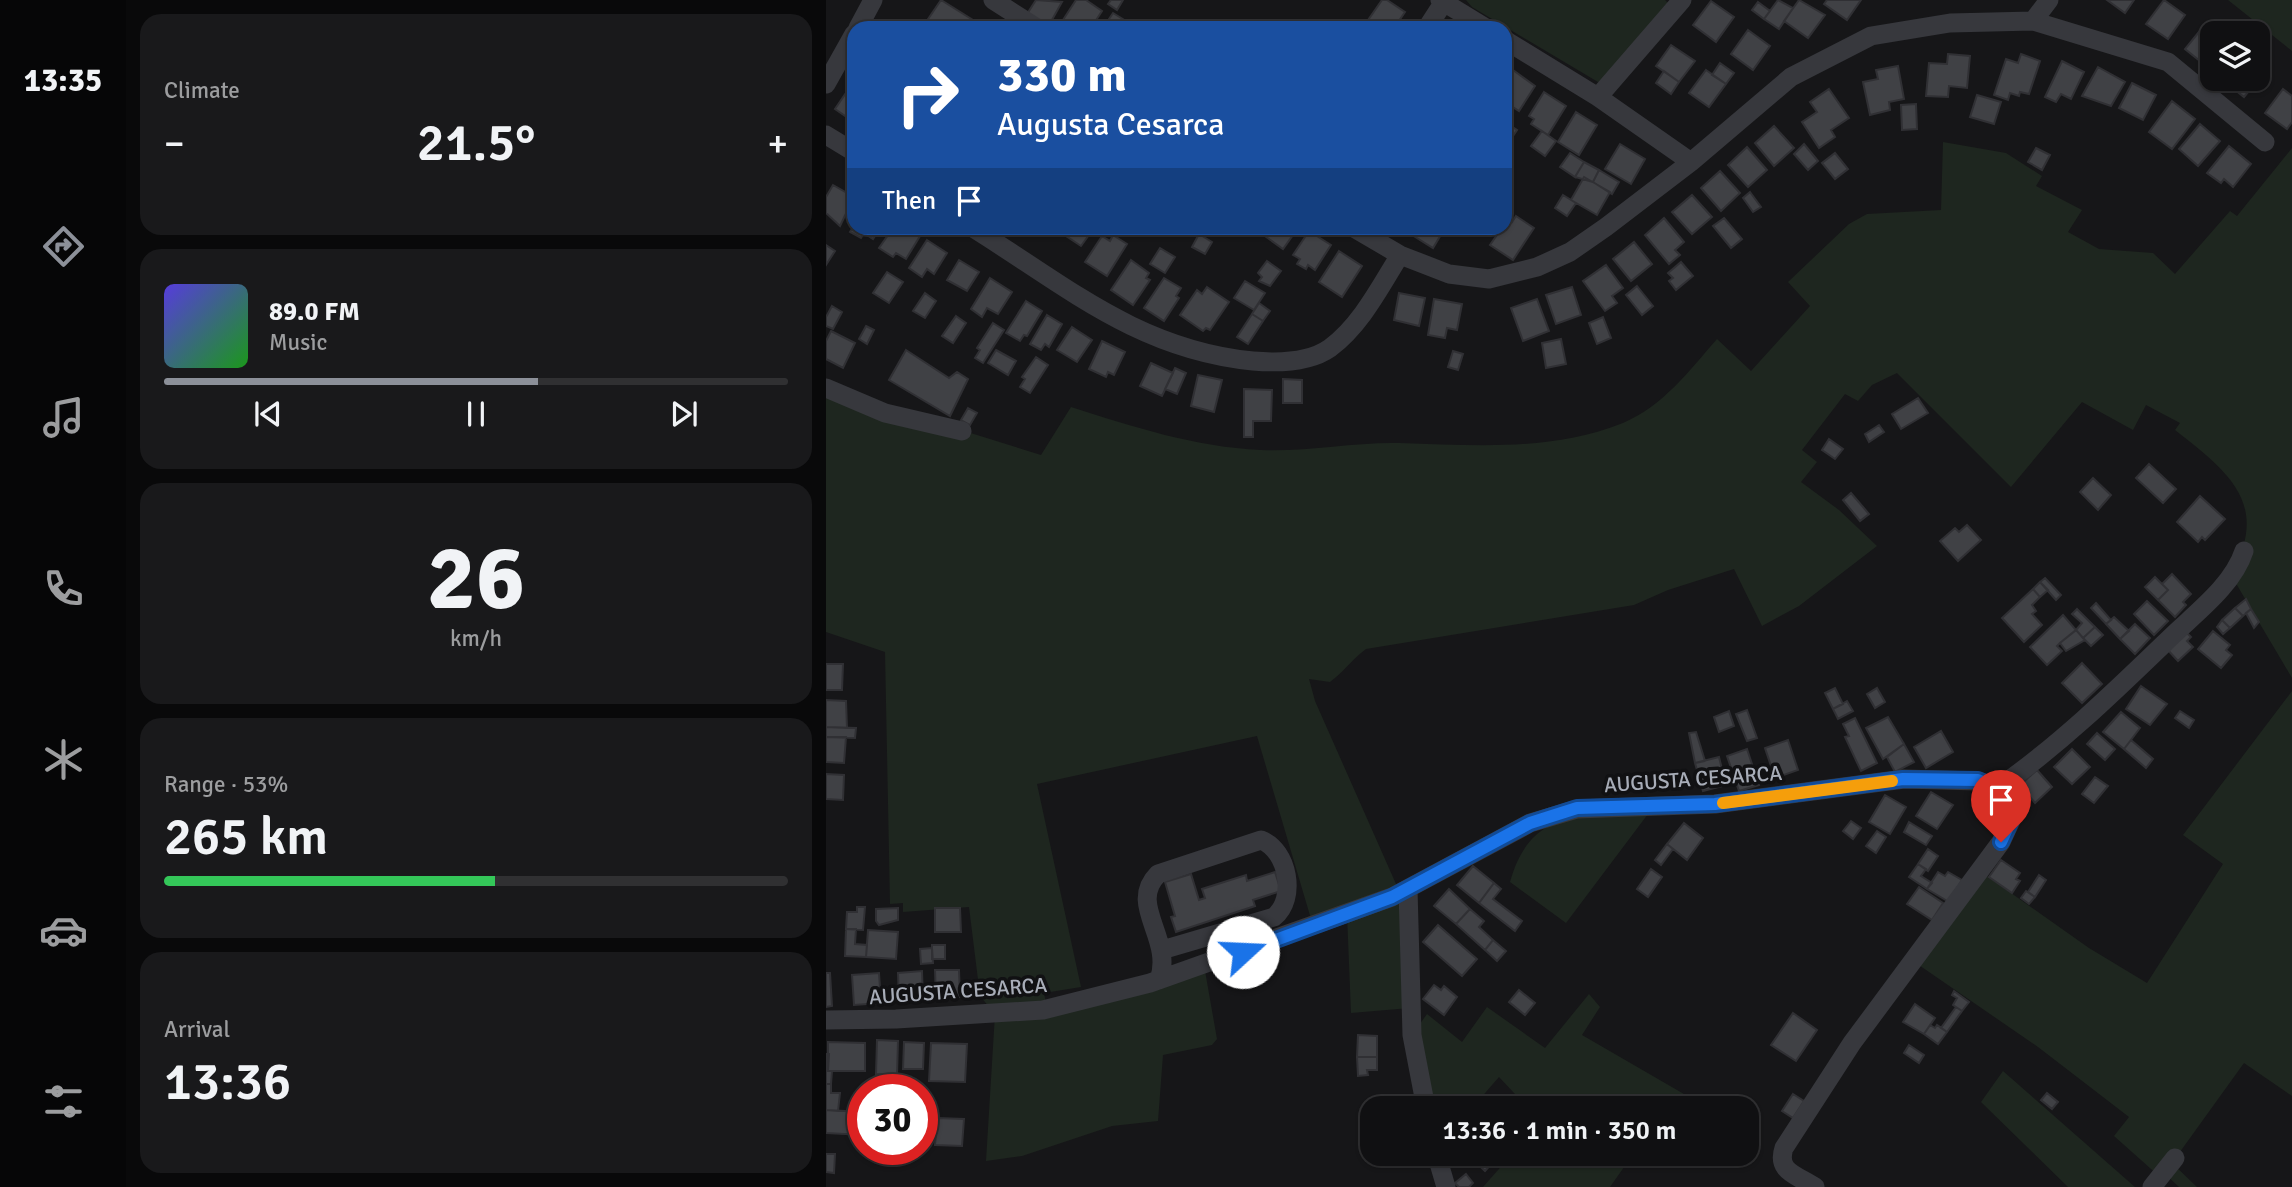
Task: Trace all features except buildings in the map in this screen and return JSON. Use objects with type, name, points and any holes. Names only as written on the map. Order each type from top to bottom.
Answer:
[{"type":"street","points":[[862,21],[873,0]]},
{"type":"street","points":[[993,0],[1026,21]]},
{"type":"street","points":[[1598,97],[1682,0]]},
{"type":"street","points":[[2033,21],[2049,0]]},
{"type":"street","points":[[1431,21],[1443,1],[1475,21]]},
{"type":"street","points":[[1366,235],[1400,255],[1449,274],[1470,278],[1489,279],[1537,267],[1570,252],[1691,162],[1791,77],[1871,36],[1950,23],[2033,21],[2168,62],[2265,142]]},
{"type":"street","points":[[1512,44],[1598,97],[1691,162]]},
{"type":"street","points":[[826,84],[847,46]]},
{"type":"street","points":[[826,135],[847,148]]},
{"type":"street","points":[[984,235],[1091,304],[1156,340],[1202,353],[1272,363],[1305,358],[1328,349],[1362,316],[1400,255]]},
{"type":"street","points":[[826,388],[885,413],[962,431]]},
{"type":"street","points":[[1815,1187],[1782,1167],[1780,1160],[1784,1149],[1852,1043],[2001,842],[2014,814],[2014,803],[1998,788],[2035,762],[2098,708],[2198,611],[2234,572],[2244,551]]},
{"type":"street","name":"AUGUSTA CESARCA","points":[[826,1020],[896,1019],[1042,1010],[1159,980],[1408,889],[1530,823],[1577,808],[1715,804],[1903,779],[1978,780],[1998,788]]},
{"type":"street","points":[[1159,980],[1164,965],[1162,950],[1145,897],[1147,886],[1158,874],[1261,840],[1271,846],[1284,869],[1288,893],[1281,911],[1274,917],[1162,950]]},
{"type":"street","points":[[1408,889],[1412,1035],[1424,1096]]},
{"type":"street","points":[[2152,1187],[2175,1158]]},
{"type":"street","points":[[1440,1166],[1446,1187]]},
{"type":"shaded area","points":[[1466,0],[1665,0],[1672,7],[1606,81],[1598,82],[1512,31],[1512,21],[1496,21],[1472,7]]},
{"type":"shaded area","points":[[2228,0],[2292,0],[2292,51],[2270,33],[2270,21],[2254,21]]},
{"type":"shaded area","points":[[1943,142],[2006,153],[2042,176],[2036,186],[2082,210],[2068,232],[2099,249],[2153,253],[2175,274],[2230,211],[2237,216],[2292,148],[2292,678],[2231,575],[2242,550],[2247,528],[2245,509],[2238,491],[2212,460],[2175,430],[2180,423],[2146,405],[2133,430],[2082,402],[2011,487],[1897,373],[1872,385],[1858,401],[1845,394],[1802,450],[1817,462],[1801,482],[1839,510],[1877,546],[1799,606],[1762,626],[1734,569],[1668,590],[1634,605],[1366,649],[1330,682],[1309,679],[1315,701],[1400,893],[1410,1008],[1351,1013],[1347,914],[1311,919],[1257,736],[1037,784],[1081,987],[1044,993],[1047,1009],[1204,965],[1217,1039],[1212,1045],[1163,1055],[1158,1121],[1112,1126],[1022,1156],[986,1161],[995,1014],[980,996],[969,907],[903,912],[903,903],[890,904],[885,652],[826,632],[826,388],[1041,455],[1071,407],[1141,429],[1188,440],[1261,450],[1382,443],[1512,445],[1568,439],[1623,423],[1651,407],[1686,375],[1717,339],[1751,371],[1810,306],[1788,282],[1849,224],[1867,214],[1941,210]]},
{"type":"shaded area","points":[[2292,691],[2292,1096],[2244,1063],[2172,1163],[2197,1187],[2179,1187],[2164,1173],[2160,1177],[2114,1136],[2129,1117],[2038,1047],[1913,961],[1980,871],[2089,948],[2147,983],[2223,864],[2183,835]]},
{"type":"shaded area","points":[[1648,814],[1566,923],[1510,882],[1519,857],[1531,840],[1546,828],[1582,817]]},
{"type":"shaded area","points":[[1589,994],[1600,1007],[1582,1035],[1687,1096],[1517,1096],[1499,1077],[1482,1096],[1424,1096],[1412,1035],[1427,1014],[1462,1042],[1487,1007],[1545,1048]]},
{"type":"shaded area","points":[[2003,1071],[2135,1187],[2068,1187],[1981,1102]]},
{"type":"shaded area","points":[[1502,1166],[1625,1166],[1610,1187],[1483,1187]]},
{"type":"slow traffic","points":[[1723,803],[1771,799],[1892,781]]},
{"type":"route","points":[[1243,952],[1392,897],[1423,883],[1530,823],[1577,808],[1715,804],[1771,799],[1903,779],[1978,780],[2009,795],[2014,803],[2014,814],[2001,842]]}]
